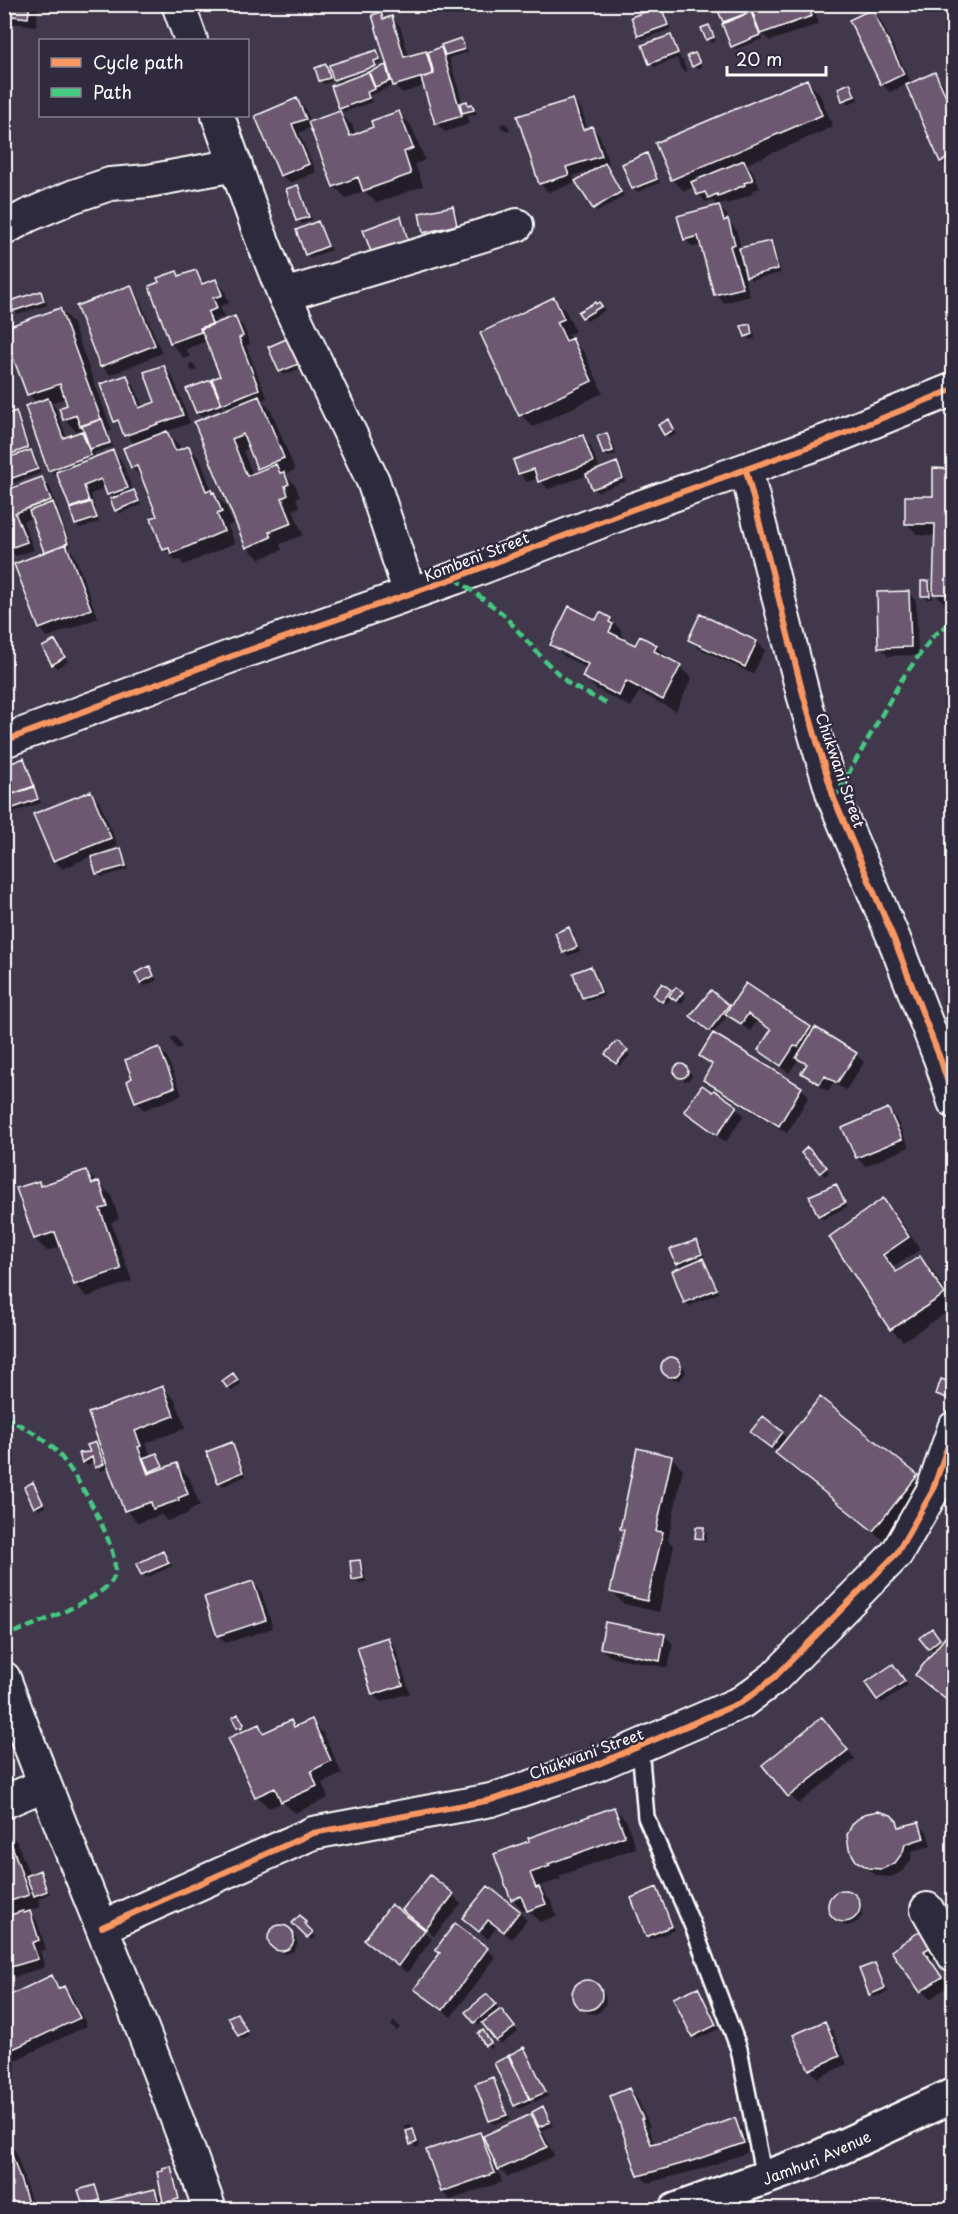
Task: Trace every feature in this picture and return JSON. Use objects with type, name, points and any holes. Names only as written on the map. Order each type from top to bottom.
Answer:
[{"type":"street","points":[[178,4],[191,39]]},
{"type":"street","points":[[218,117],[284,295],[373,481],[410,594]]},
{"type":"street","points":[[4,229],[27,216],[74,196],[110,184],[148,181],[236,165]]},
{"type":"street","points":[[284,295],[517,225]]},
{"type":"street","name":"Kombeni Street","points":[[4,741],[828,440],[954,389]]},
{"type":"street","name":"Chukwani Street","points":[[746,470],[803,694],[834,799],[894,939],[954,1102]]},
{"type":"street","name":"Chukwani Street","points":[[102,1927],[313,1833],[491,1800],[596,1765],[742,1702],[774,1678],[897,1553],[932,1492],[954,1428]]},
{"type":"street","points":[[4,1678],[210,2210]]},
{"type":"street","points":[[4,1802],[44,1785]]},
{"type":"street","points":[[927,1909],[954,1956]]},
{"type":"street","name":"Jamhuri Avenue","points":[[676,2210],[811,2161],[954,2094]]},
{"type":"lane","points":[[640,1747],[646,1817],[694,1929],[739,2049],[764,2178]]},
{"type":"building","points":[[4,4],[30,4],[28,18],[4,15]]},
{"type":"building","points":[[742,4],[745,14],[723,22],[716,6]]},
{"type":"building","points":[[750,4],[808,4],[812,16],[760,34]]},
{"type":"building","points":[[661,6],[668,25],[638,36],[631,17]]},
{"type":"building","points":[[872,9],[904,74],[881,85],[849,20]]},
{"type":"building","points":[[381,12],[383,19],[392,16],[404,57],[426,51],[433,74],[393,86],[372,15]]},
{"type":"building","points":[[751,12],[760,35],[731,47],[722,24]]},
{"type":"building","points":[[709,25],[714,37],[706,40],[701,28]]},
{"type":"building","points":[[671,35],[678,53],[649,64],[642,45]]},
{"type":"building","points":[[461,38],[465,49],[445,55],[441,45]]},
{"type":"building","points":[[441,47],[462,116],[435,124],[421,78],[434,74],[428,52]]},
{"type":"building","points":[[377,50],[380,59],[374,61],[376,66],[333,80],[329,65]]},
{"type":"building","points":[[695,53],[700,63],[692,67],[687,56]]},
{"type":"building","points":[[326,64],[330,78],[319,81],[315,68]]},
{"type":"building","points":[[386,65],[390,81],[375,87],[369,72]]},
{"type":"building","points":[[368,72],[375,89],[367,92],[369,98],[339,109],[331,86]]},
{"type":"building","points":[[935,72],[954,114],[954,156],[940,162],[906,85]]},
{"type":"building","points":[[807,79],[822,115],[671,180],[655,143]]},
{"type":"building","points":[[850,83],[855,96],[842,101],[838,88]]},
{"type":"building","points":[[297,98],[306,119],[292,124],[309,164],[280,176],[255,116]]},
{"type":"building","points":[[573,99],[583,130],[592,126],[602,156],[566,167],[569,175],[539,184],[517,116]]},
{"type":"building","points":[[467,101],[468,105],[472,104],[474,110],[462,113],[460,103]]},
{"type":"building","points":[[340,111],[350,136],[373,127],[371,121],[399,111],[413,148],[404,152],[411,174],[363,191],[358,177],[333,187],[308,122]]},
{"type":"building","points":[[647,153],[657,179],[632,189],[622,164]]},
{"type":"building","points":[[744,160],[753,180],[718,196],[717,194],[708,198],[705,192],[697,195],[691,182]]},
{"type":"building","points":[[605,163],[621,192],[593,209],[575,181]]},
{"type":"building","points":[[298,185],[309,217],[296,221],[286,189]]},
{"type":"building","points":[[719,205],[724,221],[728,219],[735,244],[730,246],[743,288],[714,295],[698,236],[684,240],[677,216]]},
{"type":"building","points":[[453,206],[457,225],[423,233],[419,213]]},
{"type":"building","points":[[401,216],[408,240],[371,252],[363,230]]},
{"type":"building","points":[[318,221],[328,246],[305,255],[296,230]]},
{"type":"building","points":[[771,241],[778,269],[746,277],[739,248]]},
{"type":"building","points":[[196,270],[202,284],[216,279],[222,295],[213,298],[217,308],[208,312],[212,324],[200,328],[201,332],[170,343],[149,286],[159,282],[157,278],[177,271],[179,276]]},
{"type":"building","points":[[131,285],[155,345],[100,367],[76,306]]},
{"type":"building","points":[[41,291],[44,301],[13,311],[10,301]]},
{"type":"building","points":[[554,297],[564,319],[557,322],[566,341],[572,338],[592,381],[519,416],[480,333]]},
{"type":"building","points":[[595,302],[596,304],[599,302],[602,306],[582,318],[578,312]]},
{"type":"building","points":[[60,308],[101,419],[80,426],[76,415],[63,420],[59,408],[67,405],[60,384],[27,395],[4,333],[4,328]]},
{"type":"building","points":[[235,316],[243,336],[239,338],[259,389],[222,404],[212,379],[220,376],[201,329]]},
{"type":"building","points":[[750,324],[752,334],[745,337],[741,326]]},
{"type":"building","points":[[291,337],[311,359],[279,372],[268,347]]},
{"type":"building","points":[[164,365],[183,415],[124,436],[118,420],[114,422],[100,384],[127,375],[139,408],[155,402],[144,372]]},
{"type":"building","points":[[211,380],[221,404],[196,413],[186,389]]},
{"type":"building","points":[[259,396],[284,458],[257,469],[243,434],[232,439],[247,476],[276,464],[280,473],[284,472],[289,484],[285,486],[288,495],[282,498],[292,523],[269,532],[271,537],[246,548],[194,422]]},
{"type":"building","points":[[48,398],[63,438],[82,431],[91,455],[48,471],[25,406]]},
{"type":"building","points":[[16,411],[28,448],[8,455],[4,443],[4,415]]},
{"type":"building","points":[[102,419],[110,443],[90,449],[82,426]]},
{"type":"building","points":[[669,419],[674,430],[664,435],[658,425]]},
{"type":"building","points":[[167,431],[175,451],[189,446],[206,491],[211,489],[212,493],[214,492],[222,512],[217,514],[224,531],[171,554],[169,548],[163,550],[151,518],[157,516],[137,466],[131,468],[123,448]]},
{"type":"building","points":[[607,433],[613,451],[603,454],[597,436]]},
{"type":"building","points":[[583,435],[593,462],[538,482],[534,469],[518,474],[513,460]]},
{"type":"building","points":[[31,450],[38,469],[4,481],[4,459]]},
{"type":"building","points":[[113,450],[128,488],[107,495],[101,479],[84,486],[89,501],[70,508],[56,472]]},
{"type":"building","points":[[617,462],[623,478],[592,489],[586,474]]},
{"type":"building","points":[[933,468],[954,469],[954,594],[933,594],[935,524],[905,524],[905,496],[933,496]]},
{"type":"building","points":[[42,477],[51,500],[15,513],[27,542],[7,549],[4,543],[4,491]]},
{"type":"building","points":[[134,490],[139,501],[115,511],[110,499]]},
{"type":"building","points":[[53,502],[68,543],[44,552],[29,511]]},
{"type":"building","points":[[91,502],[97,518],[75,525],[70,509]]},
{"type":"building","points":[[66,544],[91,609],[39,629],[14,564]]},
{"type":"building","points":[[921,581],[929,581],[930,596],[921,596]]},
{"type":"building","points":[[909,591],[911,647],[878,648],[877,592]]},
{"type":"building","points":[[569,606],[596,620],[600,612],[611,618],[609,622],[613,624],[609,632],[635,645],[640,636],[657,645],[654,651],[681,665],[663,700],[626,681],[619,696],[582,677],[588,664],[550,645]]},
{"type":"building","points":[[700,614],[757,641],[745,667],[688,640]]},
{"type":"building","points":[[55,640],[65,657],[52,665],[42,647]]},
{"type":"building","points":[[24,758],[34,786],[4,797],[4,766]]},
{"type":"building","points":[[34,787],[38,799],[8,810],[4,797]]},
{"type":"building","points":[[91,791],[111,838],[53,861],[33,814]]},
{"type":"building","points":[[121,848],[126,866],[96,874],[91,857]]},
{"type":"building","points":[[569,927],[577,947],[563,953],[555,933]]},
{"type":"building","points":[[150,966],[154,976],[140,983],[135,973]]},
{"type":"building","points":[[591,966],[601,992],[582,998],[573,973]]},
{"type":"building","points":[[662,983],[671,990],[662,1002],[653,995]]},
{"type":"building","points":[[746,983],[811,1027],[798,1047],[794,1046],[781,1066],[758,1050],[771,1030],[748,1014],[741,1024],[725,1014]]},
{"type":"building","points":[[676,987],[683,992],[676,1001],[669,996]]},
{"type":"building","points":[[711,990],[729,1005],[709,1031],[690,1016]]},
{"type":"building","points":[[815,1027],[857,1053],[837,1083],[825,1076],[819,1084],[801,1073],[807,1064],[796,1058]]},
{"type":"building","points":[[713,1033],[802,1087],[779,1126],[703,1080],[712,1064],[699,1056]]},
{"type":"building","points":[[617,1041],[628,1050],[616,1064],[605,1054]]},
{"type":"building","points":[[159,1047],[175,1087],[135,1102],[127,1081],[132,1078],[125,1060]]},
{"type":"building","points":[[681,1064],[686,1066],[688,1071],[686,1076],[681,1078],[676,1076],[674,1071],[676,1066]]},
{"type":"building","points":[[702,1085],[712,1092],[714,1090],[737,1106],[717,1135],[684,1111]]},
{"type":"building","points":[[888,1108],[902,1139],[856,1158],[842,1128]]},
{"type":"building","points":[[807,1147],[827,1167],[820,1173],[801,1153]]},
{"type":"building","points":[[86,1170],[92,1184],[99,1181],[108,1207],[100,1209],[121,1269],[74,1285],[55,1232],[34,1239],[16,1188],[39,1181],[40,1186]]},
{"type":"building","points":[[836,1184],[845,1203],[818,1216],[809,1196]]},
{"type":"building","points":[[883,1198],[909,1237],[883,1255],[896,1272],[920,1256],[945,1294],[890,1330],[829,1237]]},
{"type":"building","points":[[697,1240],[702,1254],[676,1264],[670,1249]]},
{"type":"building","points":[[703,1258],[717,1289],[684,1303],[672,1271]]},
{"type":"building","points":[[667,1357],[675,1357],[681,1363],[681,1371],[675,1377],[667,1377],[661,1371],[661,1363]]},
{"type":"building","points":[[233,1373],[238,1380],[227,1388],[222,1381]]},
{"type":"building","points":[[941,1379],[954,1383],[952,1400],[936,1394]]},
{"type":"building","points":[[163,1386],[174,1416],[135,1431],[141,1446],[138,1447],[148,1474],[177,1463],[188,1494],[178,1498],[179,1500],[153,1509],[151,1502],[124,1511],[88,1413]]},
{"type":"building","points":[[820,1397],[918,1475],[873,1531],[775,1453]]},
{"type":"building","points":[[763,1416],[783,1432],[771,1448],[750,1432]]},
{"type":"building","points":[[96,1442],[104,1464],[95,1468],[92,1457],[82,1463],[79,1453],[90,1452],[87,1445]]},
{"type":"building","points":[[232,1442],[243,1472],[218,1483],[206,1452]]},
{"type":"building","points":[[637,1448],[672,1456],[656,1531],[663,1532],[647,1601],[610,1592],[624,1530],[620,1529]]},
{"type":"building","points":[[157,1453],[163,1466],[149,1472],[143,1458]]},
{"type":"building","points":[[33,1482],[43,1503],[34,1508],[24,1487]]},
{"type":"building","points":[[696,1527],[704,1527],[703,1539],[695,1538]]},
{"type":"building","points":[[163,1551],[169,1563],[141,1575],[136,1564]]},
{"type":"building","points":[[360,1560],[363,1578],[352,1580],[350,1561]]},
{"type":"building","points":[[253,1581],[266,1620],[217,1636],[204,1597]]},
{"type":"building","points":[[605,1622],[665,1634],[660,1661],[600,1648]]},
{"type":"building","points":[[932,1628],[940,1639],[928,1649],[919,1638]]},
{"type":"building","points":[[950,1631],[954,1634],[954,1706],[915,1675]]},
{"type":"building","points":[[388,1637],[403,1685],[372,1695],[357,1647]]},
{"type":"building","points":[[893,1664],[905,1681],[877,1700],[865,1683]]},
{"type":"building","points":[[238,1714],[244,1724],[241,1729],[237,1728],[232,1718]]},
{"type":"building","points":[[822,1717],[848,1750],[788,1797],[762,1765]]},
{"type":"building","points":[[312,1719],[331,1761],[311,1771],[317,1786],[281,1802],[275,1788],[255,1797],[228,1738],[259,1724],[263,1733],[291,1720],[294,1727]]},
{"type":"building","points":[[614,1807],[625,1836],[548,1864],[550,1866],[530,1873],[546,1904],[527,1911],[521,1896],[511,1900],[494,1854],[529,1841],[528,1838]]},
{"type":"building","points":[[878,1811],[891,1815],[899,1827],[919,1822],[924,1838],[905,1844],[903,1852],[895,1863],[882,1869],[868,1868],[856,1861],[849,1849],[847,1835],[853,1823],[864,1814]]},
{"type":"building","points":[[6,1828],[29,1895],[4,1903],[4,1829]]},
{"type":"building","points":[[40,1870],[47,1891],[34,1896],[26,1876]]},
{"type":"building","points":[[430,1875],[454,1894],[426,1929],[402,1910]]},
{"type":"building","points":[[488,1886],[520,1911],[504,1932],[488,1920],[479,1932],[462,1918]]},
{"type":"building","points":[[657,1887],[672,1926],[646,1937],[631,1898]]},
{"type":"building","points":[[844,1890],[855,1895],[860,1906],[855,1917],[844,1922],[833,1917],[828,1906],[833,1895]]},
{"type":"building","points":[[391,1904],[425,1930],[398,1966],[364,1940]]},
{"type":"building","points":[[23,1911],[24,1913],[30,1911],[39,1940],[32,1943],[38,1959],[4,1969],[4,1917]]},
{"type":"building","points":[[300,1915],[313,1932],[307,1938],[292,1923]]},
{"type":"building","points":[[455,1923],[488,1948],[443,2010],[414,1989],[440,1953],[435,1950]]},
{"type":"building","points":[[281,1925],[290,1929],[294,1938],[290,1947],[281,1951],[272,1947],[268,1938],[272,1929]]},
{"type":"building","points":[[926,1927],[937,1943],[924,1951],[942,1977],[920,1992],[891,1951]]},
{"type":"building","points":[[875,1963],[885,1988],[869,1995],[859,1969]]},
{"type":"building","points":[[52,1975],[58,1989],[64,1986],[80,2018],[4,2053],[4,1998]]},
{"type":"building","points":[[587,1980],[598,1984],[602,1995],[598,2006],[587,2010],[576,2006],[572,1995],[576,1984]]},
{"type":"building","points":[[698,1987],[716,2025],[692,2037],[673,1998]]},
{"type":"building","points":[[487,1994],[496,2004],[474,2023],[465,2012]]},
{"type":"building","points":[[501,2009],[515,2027],[496,2041],[482,2023]]},
{"type":"building","points":[[237,2013],[247,2031],[238,2036],[228,2017]]},
{"type":"building","points":[[825,2021],[840,2056],[809,2070],[793,2035]]},
{"type":"building","points":[[483,2030],[491,2043],[485,2046],[478,2033]]},
{"type":"building","points":[[524,2047],[546,2092],[530,2099],[509,2055]]},
{"type":"building","points":[[508,2056],[529,2099],[514,2106],[494,2063]]},
{"type":"building","points":[[493,2077],[507,2115],[489,2121],[475,2084]]},
{"type":"building","points":[[629,2088],[651,2144],[688,2135],[735,2118],[744,2143],[638,2176],[610,2096]]},
{"type":"building","points":[[543,2106],[550,2122],[539,2127],[532,2112]]},
{"type":"building","points":[[531,2114],[547,2147],[498,2170],[483,2136]]},
{"type":"building","points":[[413,2129],[417,2142],[410,2145],[406,2131]]},
{"type":"building","points":[[480,2132],[495,2173],[441,2192],[426,2150]]},
{"type":"building","points":[[7,2140],[28,2203],[19,2206],[20,2210],[4,2210],[4,2141]]},
{"type":"building","points":[[171,2166],[179,2199],[163,2203],[157,2172]]},
{"type":"building","points":[[95,2185],[100,2200],[83,2205],[78,2190]]},
{"type":"building","points":[[155,2189],[161,2210],[91,2210],[90,2205]]},
{"type":"marked path","points":[[455,578],[502,613],[570,685],[610,705]]},
{"type":"marked path","points":[[834,799],[902,679],[934,635],[954,621]]},
{"type":"marked path","points":[[4,1417],[43,1439],[63,1459],[96,1512],[112,1551],[115,1567],[113,1579],[95,1595],[63,1612],[4,1636]]},
{"type":"cycle path","points":[[4,741],[232,656],[455,578],[631,510],[828,440],[954,389]]},
{"type":"cycle path","points":[[746,470],[803,694],[834,799],[894,939],[941,1061],[954,1102]]},
{"type":"cycle path","points":[[102,1927],[313,1833],[491,1800],[596,1765],[742,1702],[774,1678],[897,1553],[932,1492],[954,1428]]}]
